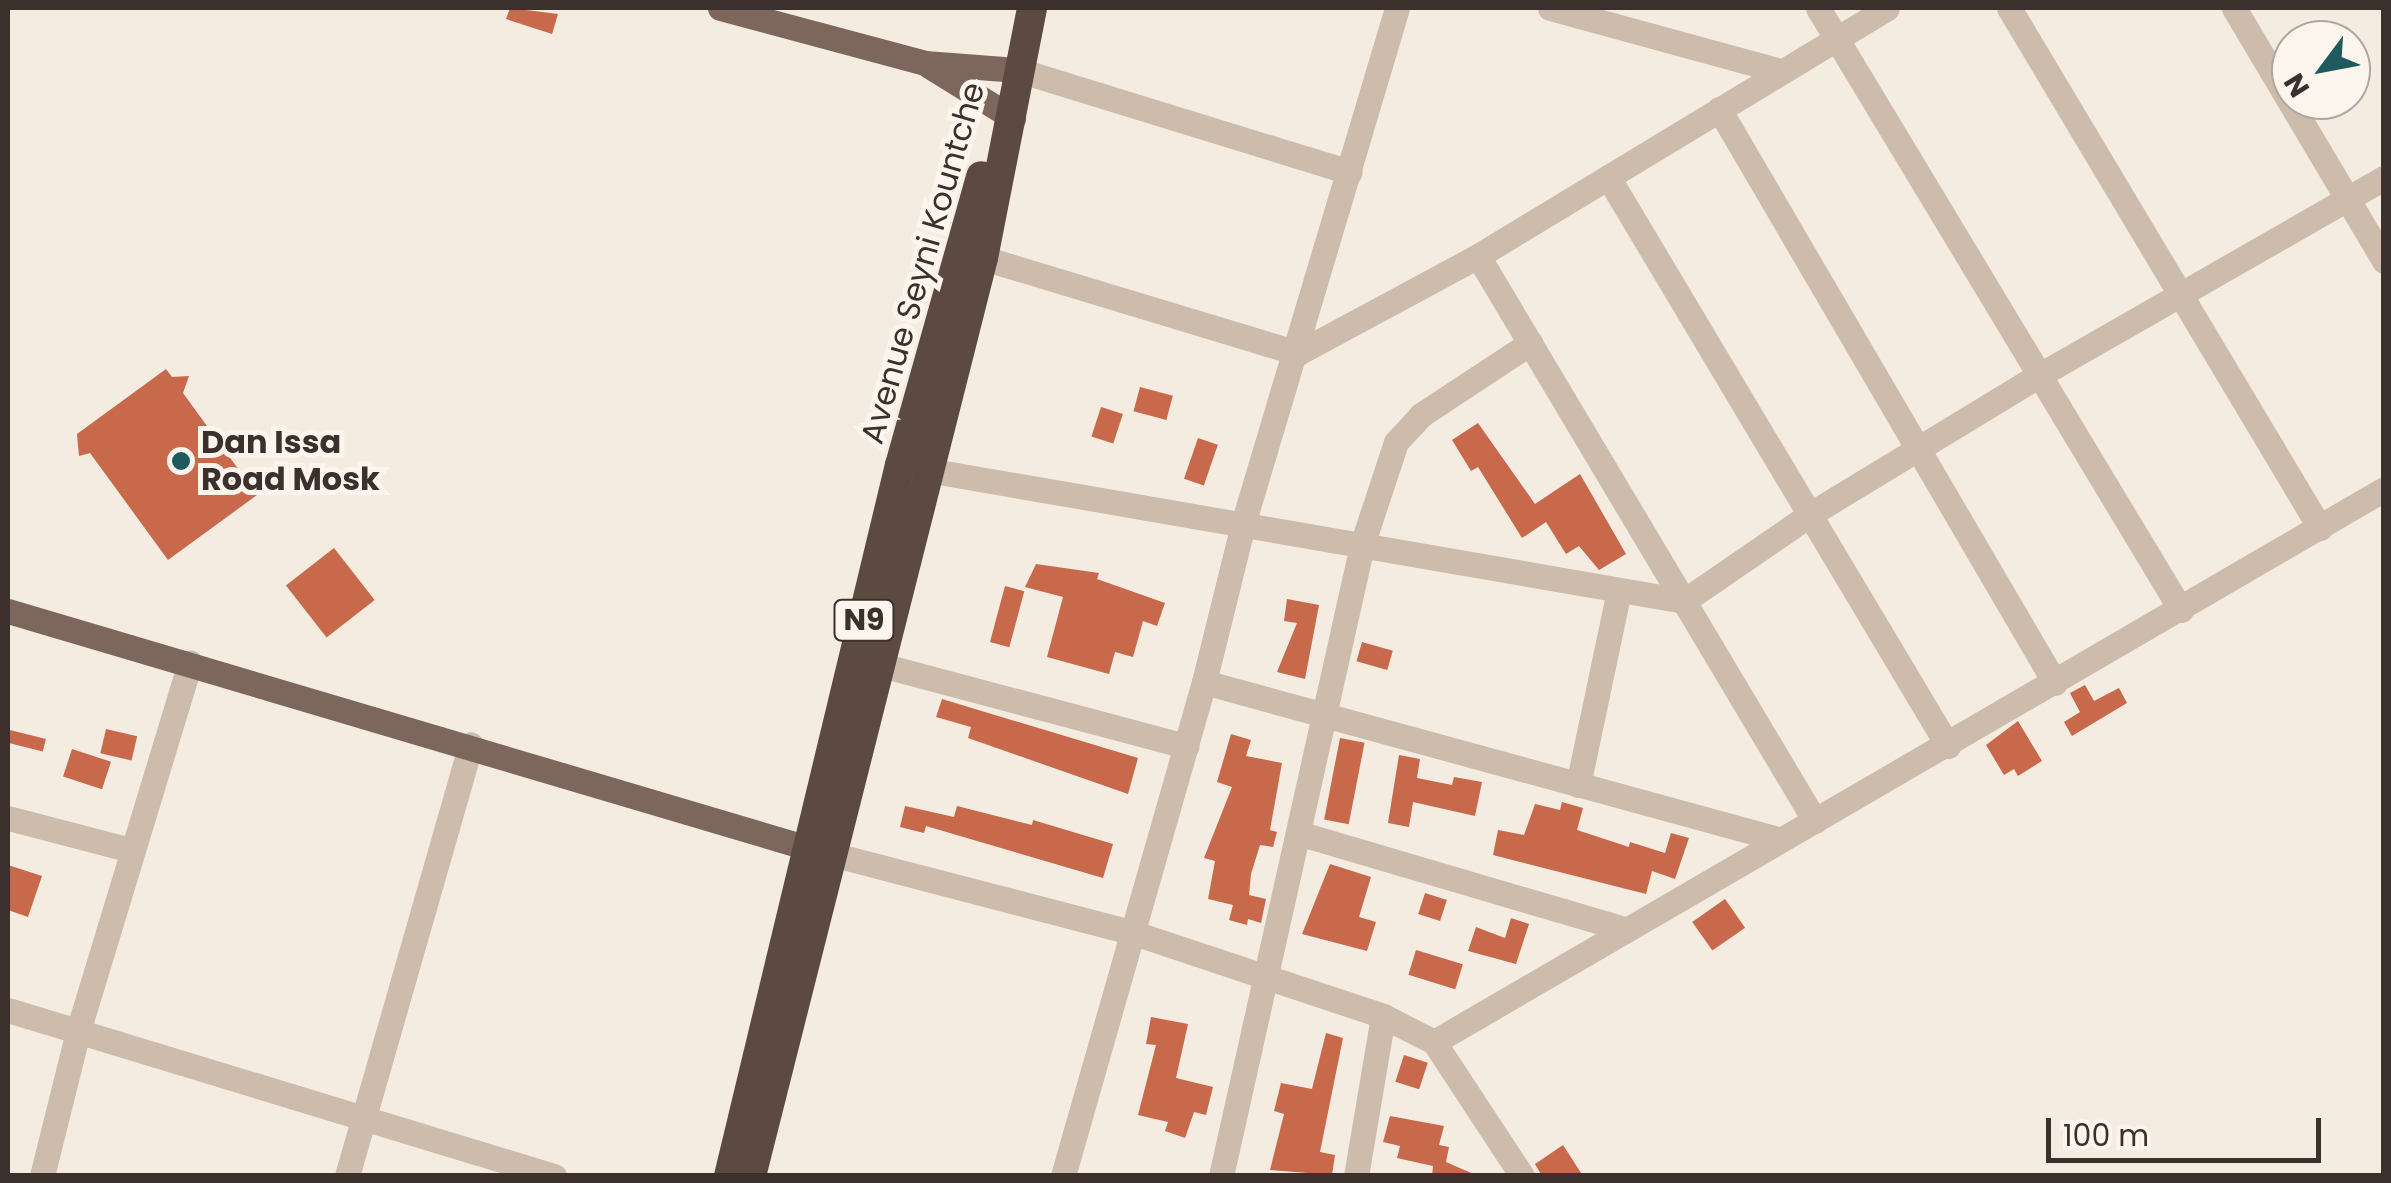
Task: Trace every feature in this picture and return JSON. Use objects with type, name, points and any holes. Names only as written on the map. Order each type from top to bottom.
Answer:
[{"type":"highway","points":[[1018,70],[1032,8]]},
{"type":"highway","name":"Avenue Seyni Kountche","points":[[752,1176],[823,853],[915,468],[1018,70]]},
{"type":"highway","name":"Avenue Seyni Kountche","points":[[729,1176],[881,665],[915,468],[982,258],[1006,114]]},
{"type":"main road","points":[[720,8],[925,63],[1018,70]]},
{"type":"main road","points":[[925,63],[1006,114]]},
{"type":"main road","points":[[8,610],[471,744],[823,853]]},
{"type":"street","points":[[1065,1175],[1204,682],[1243,524],[1298,353],[1397,8]]},
{"type":"street","points":[[1550,8],[1776,70]]},
{"type":"street","points":[[1818,8],[2181,610]]},
{"type":"street","points":[[982,258],[1298,353],[1478,256],[1776,70],[1887,8]]},
{"type":"street","points":[[2009,8],[2320,528]]},
{"type":"street","points":[[2234,8],[2384,261]]},
{"type":"street","points":[[1018,70],[1350,172]]},
{"type":"street","points":[[1719,109],[2056,683]]},
{"type":"street","points":[[1608,177],[1948,746]]},
{"type":"street","points":[[915,468],[1684,601],[1809,515],[2038,376],[2384,178]]},
{"type":"street","points":[[1478,256],[1814,821]]},
{"type":"street","points":[[1221,1176],[1362,545],[1396,442],[1421,415],[1530,343]]},
{"type":"street","points":[[1434,1042],[2384,489]]},
{"type":"street","points":[[1578,784],[1618,590]]},
{"type":"street","points":[[42,1176],[79,1028],[190,663]]},
{"type":"street","points":[[881,665],[1186,746]]},
{"type":"street","points":[[1204,682],[1778,839]]},
{"type":"street","points":[[347,1176],[471,744]]},
{"type":"street","points":[[8,818],[131,850]]},
{"type":"street","points":[[1298,833],[1627,930]]},
{"type":"street","points":[[823,853],[1131,932],[1383,1016],[1434,1042],[1522,1176]]},
{"type":"street","points":[[8,1010],[79,1028],[363,1121],[554,1176]]},
{"type":"street","points":[[1356,1176],[1383,1016]]},
{"type":"building","points":[[510,8],[558,14],[552,34],[506,19]]},
{"type":"building","points":[[166,369],[172,377],[189,376],[183,393],[257,495],[168,560],[90,453],[79,456],[77,434]]},
{"type":"building","points":[[1140,387],[1173,396],[1166,420],[1134,411]]},
{"type":"building","points":[[1101,407],[1123,414],[1113,444],[1091,436]]},
{"type":"building","points":[[1478,423],[1535,504],[1580,474],[1626,554],[1599,570],[1579,546],[1566,554],[1546,522],[1522,538],[1478,467],[1471,471],[1452,440]]},
{"type":"building","points":[[1198,438],[1218,445],[1204,485],[1184,479]]},
{"type":"building","points":[[334,548],[375,600],[327,638],[286,586]]},
{"type":"building","points":[[1036,564],[1099,573],[1097,579],[1165,603],[1157,626],[1143,621],[1133,657],[1115,652],[1109,674],[1047,657],[1063,597],[1025,587]]},
{"type":"building","points":[[1005,586],[1024,591],[1009,647],[990,642]]},
{"type":"building","points":[[1287,599],[1319,605],[1305,679],[1277,672],[1297,623],[1284,621]]},
{"type":"building","points":[[1362,642],[1393,651],[1387,670],[1356,661]]},
{"type":"building","points":[[2085,685],[2094,701],[2119,688],[2127,703],[2072,736],[2064,722],[2080,712],[2070,693]]},
{"type":"building","points":[[942,699],[1138,758],[1128,794],[968,738],[971,727],[936,717]]},
{"type":"building","points":[[2018,721],[2042,761],[2018,776],[2014,769],[2004,775],[1986,745]]},
{"type":"building","points":[[106,729],[137,736],[132,761],[100,753]]},
{"type":"building","points":[[10,730],[46,739],[43,752],[8,743]]},
{"type":"building","points":[[1231,734],[1251,740],[1246,756],[1282,763],[1270,830],[1277,832],[1273,847],[1260,845],[1251,874],[1249,895],[1266,899],[1261,923],[1248,919],[1247,925],[1229,920],[1233,905],[1208,899],[1215,861],[1204,858],[1232,787],[1217,782]]},
{"type":"building","points":[[1340,738],[1365,743],[1349,824],[1324,819]]},
{"type":"building","points":[[72,749],[111,762],[102,789],[63,777]]},
{"type":"building","points":[[1399,755],[1420,759],[1417,778],[1452,785],[1454,777],[1482,782],[1475,816],[1413,802],[1409,827],[1388,823]]},
{"type":"building","points":[[1562,802],[1583,808],[1577,830],[1629,847],[1630,842],[1665,853],[1671,833],[1689,838],[1675,879],[1652,871],[1646,894],[1493,855],[1498,830],[1524,835],[1535,804],[1560,810]]},
{"type":"building","points":[[905,806],[954,817],[957,806],[1032,825],[1033,820],[1113,844],[1103,878],[926,826],[924,833],[900,827]]},
{"type":"building","points":[[1330,864],[1371,877],[1359,917],[1376,922],[1367,951],[1302,934]]},
{"type":"building","points":[[8,865],[42,876],[28,917],[8,910]]},
{"type":"building","points":[[1425,893],[1447,900],[1440,921],[1418,914]]},
{"type":"building","points":[[1725,899],[1745,928],[1712,951],[1692,922]]},
{"type":"building","points":[[1511,918],[1529,924],[1516,964],[1468,951],[1476,927],[1505,938]]},
{"type":"building","points":[[1416,950],[1463,964],[1455,989],[1408,975]]},
{"type":"building","points":[[1151,1017],[1188,1024],[1176,1078],[1213,1087],[1206,1115],[1194,1112],[1185,1138],[1165,1131],[1168,1122],[1138,1115],[1156,1045],[1146,1044]]},
{"type":"building","points":[[1326,1033],[1343,1038],[1320,1152],[1335,1155],[1332,1175],[1270,1170],[1284,1114],[1274,1111],[1281,1083],[1312,1089]]},
{"type":"building","points":[[1404,1055],[1428,1063],[1419,1089],[1395,1082]]},
{"type":"building","points":[[1390,1116],[1444,1126],[1439,1145],[1449,1147],[1446,1162],[1478,1176],[1432,1176],[1433,1166],[1397,1158],[1400,1146],[1383,1142]]},
{"type":"building","points":[[1563,1145],[1583,1176],[1542,1176],[1535,1164]]},
{"type":"place","name":"Dan Issa Road Mosk","points":[[181,461]]}]
